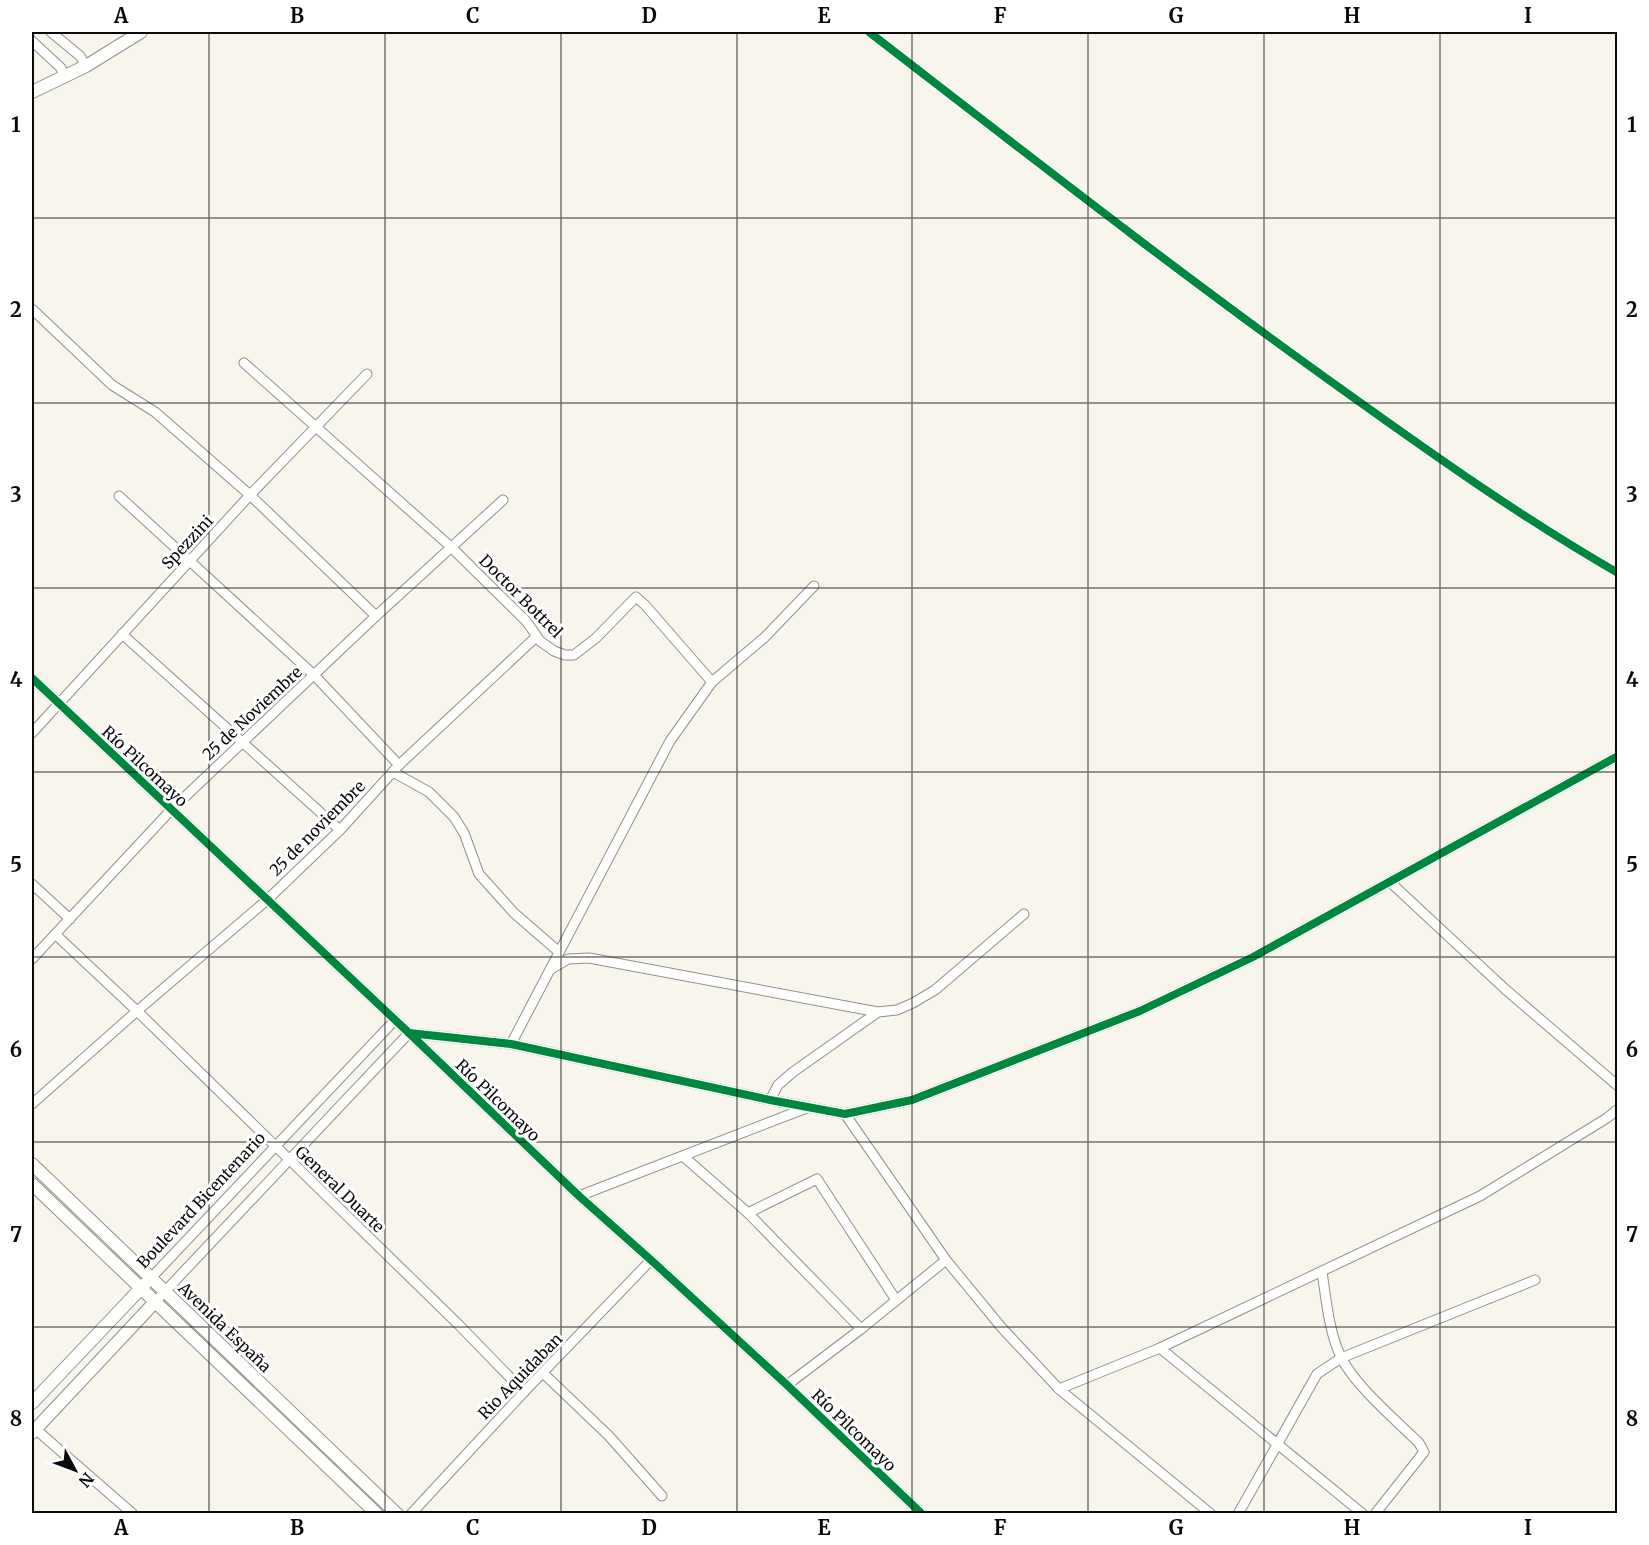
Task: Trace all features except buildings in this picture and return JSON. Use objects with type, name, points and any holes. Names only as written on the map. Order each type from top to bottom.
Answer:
[{"type":"street","points":[[51,32],[80,56],[86,66]]},
{"type":"street","points":[[32,92],[86,66],[141,32]]},
{"type":"street","points":[[32,41],[61,68],[64,77]]},
{"type":"street","points":[[32,309],[112,385],[155,412],[250,495],[376,616]]},
{"type":"street","name":"Doctor Bottrel","points":[[244,363],[451,548],[527,622],[536,637],[554,651],[574,655],[596,638],[636,597],[712,682]]},
{"type":"street","name":"Spezzini","points":[[32,733],[250,495],[367,374]]},
{"type":"street","points":[[119,496],[314,675],[396,768],[429,792],[454,817],[464,833],[479,874],[514,913],[559,952]]},
{"type":"street","name":"25 de Noviembre","points":[[32,958],[172,809],[376,616],[503,500]]},
{"type":"street","points":[[511,1044],[670,741],[712,682],[765,638],[813,586]]},
{"type":"street","points":[[122,634],[340,830]]},
{"type":"street","name":"25 de noviembre","points":[[32,1104],[267,900],[340,830],[396,768],[536,637]]},
{"type":"street","name":"Río Pilcomayo","points":[[32,678],[579,1196],[787,1385],[910,1510],[922,1514]]},
{"type":"street","points":[[133,1514],[33,1430],[409,1033],[511,1044],[845,1114],[912,1100],[1140,1011],[1253,957],[1617,756]]},
{"type":"street","points":[[1389,882],[1505,989],[1617,1086]]},
{"type":"street","points":[[32,884],[70,919]]},
{"type":"street","points":[[551,969],[568,959],[589,958],[878,1012],[897,1010],[935,990],[1024,914]]},
{"type":"street","name":"General Duarte","points":[[55,934],[459,1325],[524,1392]]},
{"type":"street","points":[[770,1100],[778,1085],[878,1012]]},
{"type":"street","name":"Boulevard Bicentenario","points":[[32,1403],[395,1020]]},
{"type":"street","points":[[579,1196],[808,1107]]},
{"type":"street","points":[[1059,1389],[1160,1348],[1480,1196],[1617,1109]]},
{"type":"street","points":[[845,1114],[946,1260],[1002,1328],[1059,1389],[1211,1514]]},
{"type":"street","points":[[683,1156],[748,1213],[861,1329]]},
{"type":"street","name":"Avenida España","points":[[32,1164],[397,1514]]},
{"type":"street","points":[[748,1213],[817,1179],[896,1300]]},
{"type":"street","name":"Avenida España","points":[[32,1184],[378,1514]]},
{"type":"street","name":"Rio Aquidaban","points":[[411,1514],[651,1260]]},
{"type":"street","points":[[787,1385],[946,1260]]},
{"type":"street","points":[[1322,1272],[1330,1323],[1341,1358],[1359,1383],[1419,1443],[1424,1452],[1375,1514]]},
{"type":"street","points":[[1238,1514],[1317,1374],[1341,1358],[1535,1280]]},
{"type":"street","points":[[1160,1348],[1363,1514]]},
{"type":"street","points":[[543,1373],[609,1436],[662,1496]]},
{"type":"cycle path","points":[[869,32],[1106,215],[1286,349],[1480,486],[1548,531],[1618,573]]},
{"type":"cycle path","points":[[32,678],[579,1196],[787,1385],[922,1514]]},
{"type":"cycle path","points":[[409,1033],[511,1044],[845,1114],[912,1100],[1140,1011],[1253,957],[1618,756]]}]
